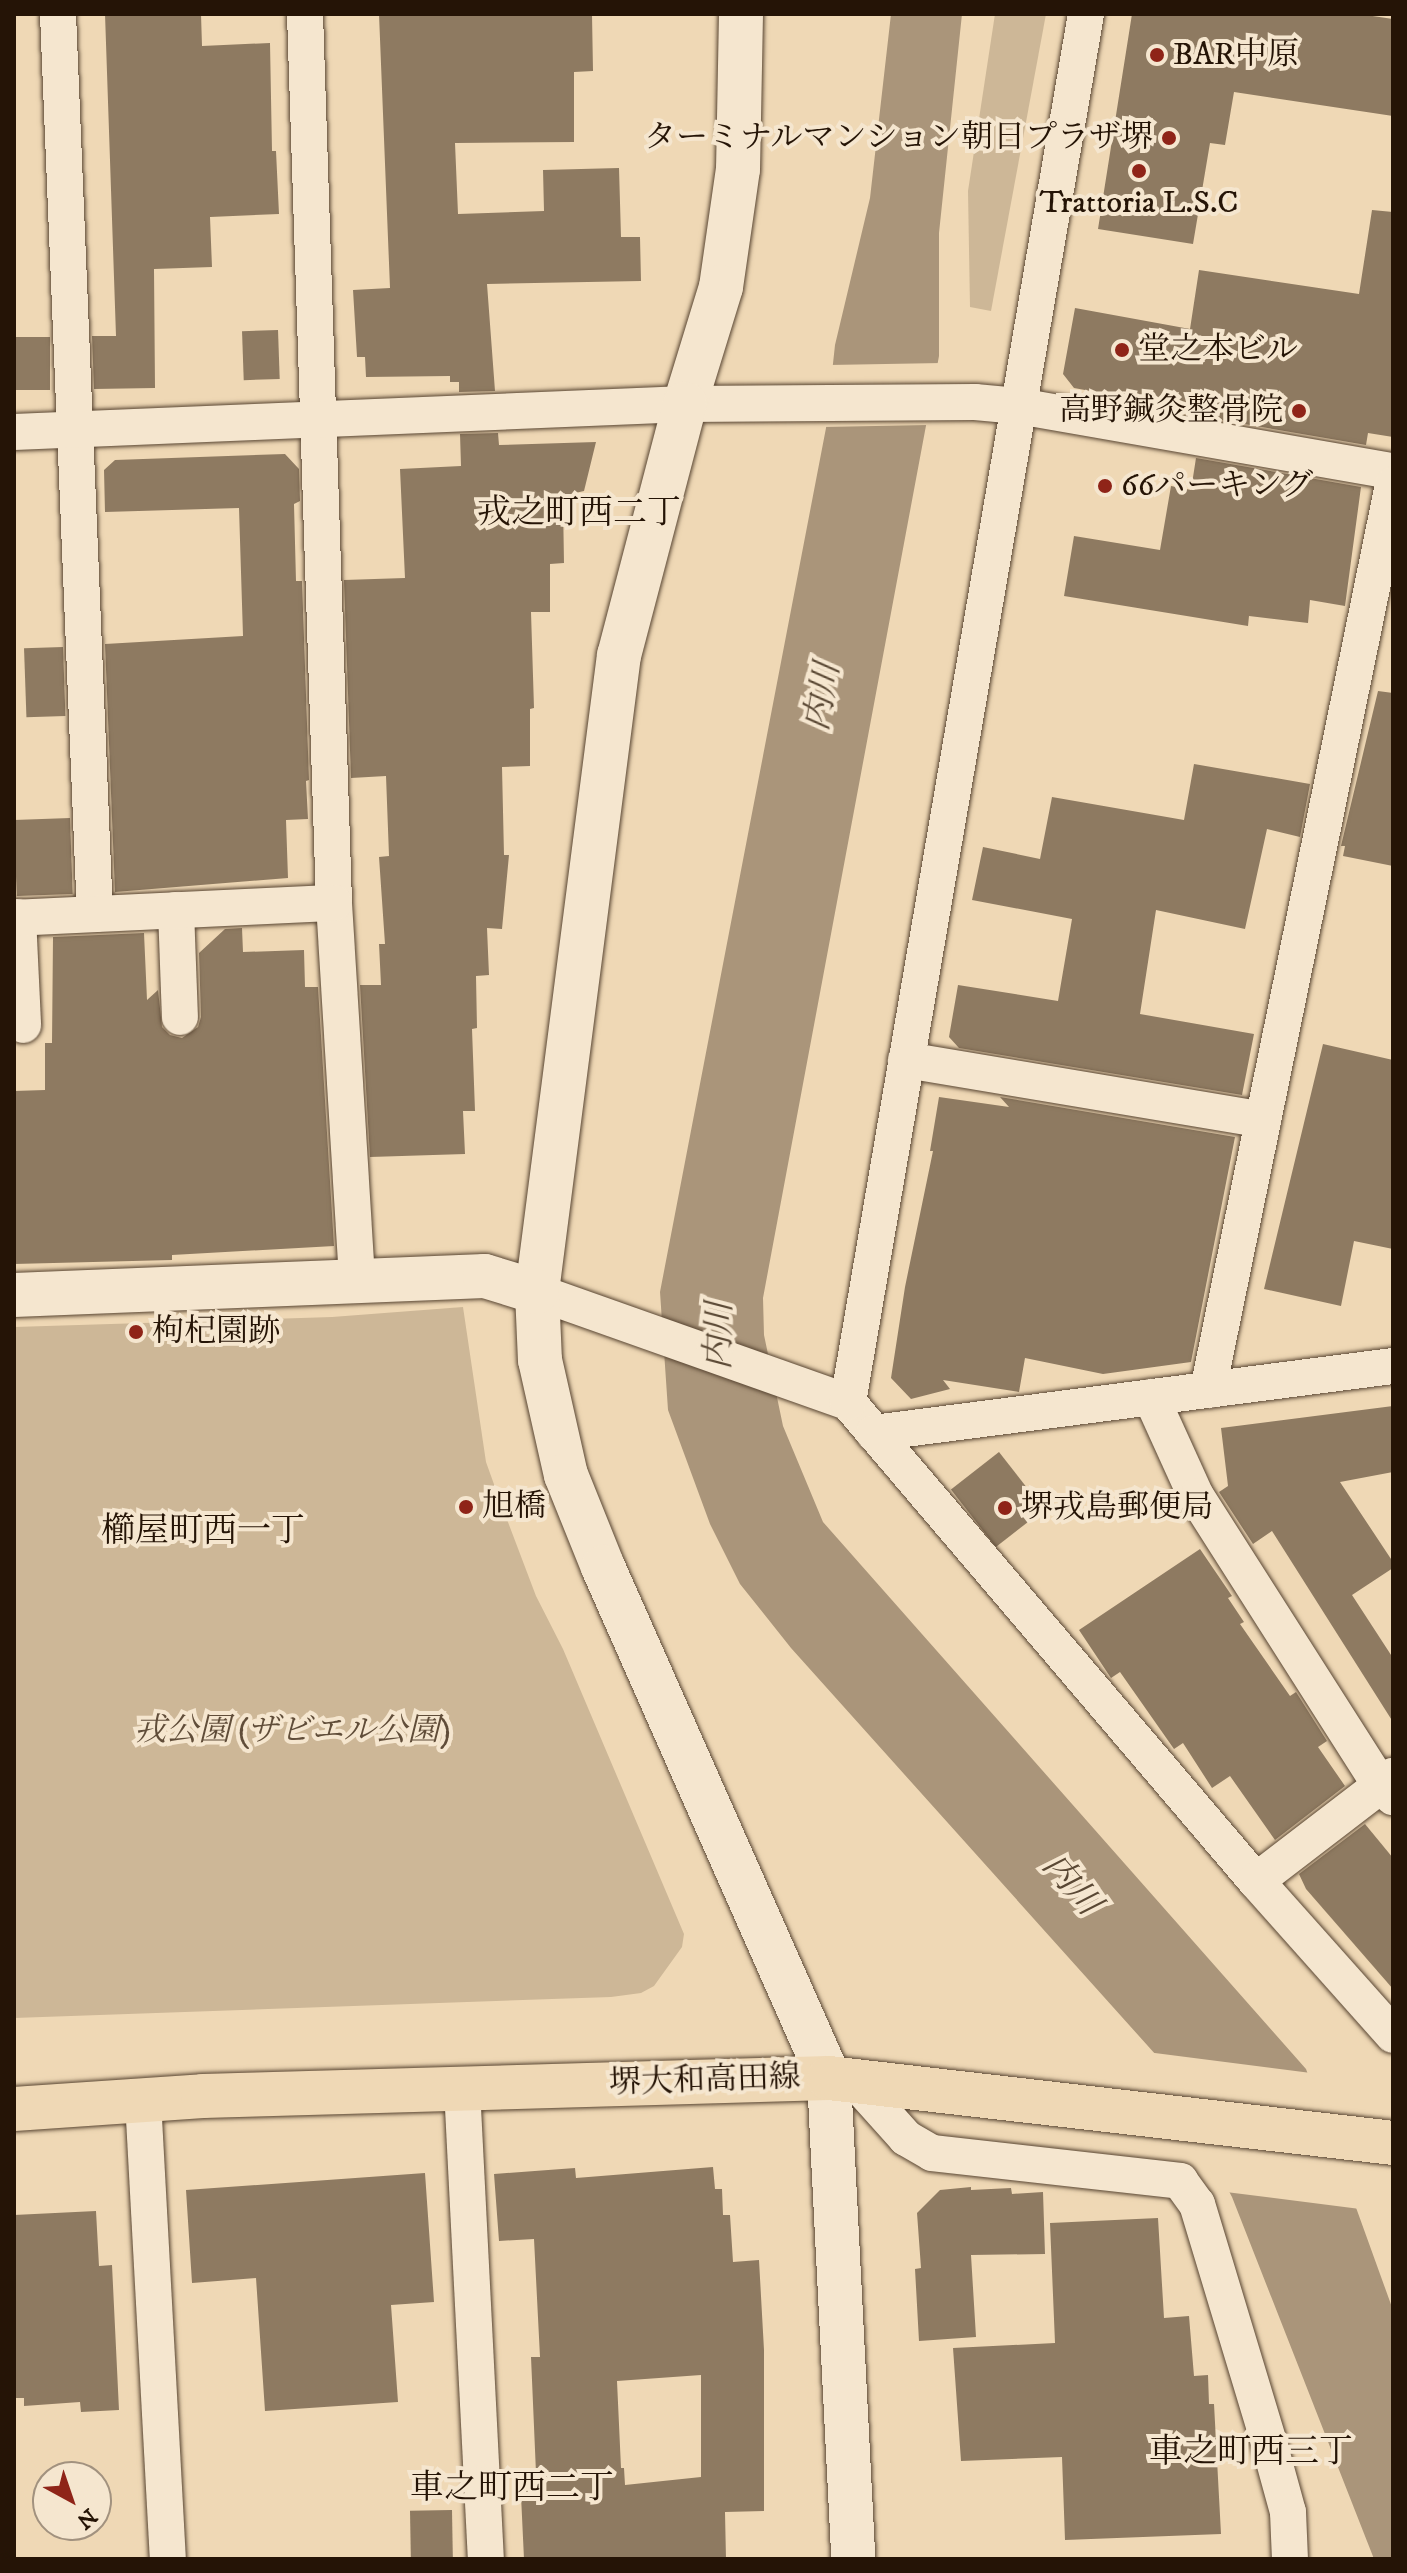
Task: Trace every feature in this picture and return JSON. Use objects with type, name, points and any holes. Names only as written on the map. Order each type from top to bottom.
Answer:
[{"type":"main road","name":"堺大和高田線","points":[[14,2109],[143,2100],[462,2088],[842,2079],[1377,2141]]},
{"type":"street","points":[[58,14],[95,914]]},
{"type":"street","points":[[305,14],[334,903],[357,1281]]},
{"type":"street","points":[[741,14],[736,183],[721,287],[685,404],[619,655],[537,1292],[540,1360],[566,1475],[603,1567],[842,2079],[906,2138],[932,2153],[1180,2181],[1197,2204],[1269,2443],[1288,2512],[1290,2559]]},
{"type":"street","points":[[834,1397],[906,1060],[1086,14]]},
{"type":"street","points":[[14,432],[685,404],[975,402],[1019,406],[1393,471]]},
{"type":"street","points":[[1208,1390],[1393,485]]},
{"type":"street","points":[[23,1025],[16,918],[334,903]]},
{"type":"street","points":[[176,910],[180,1017]]},
{"type":"street","points":[[906,1060],[1263,1120]]},
{"type":"street","points":[[14,1295],[485,1276],[834,1397],[874,1433],[1256,1881],[1393,2035]]},
{"type":"street","points":[[874,1433],[1393,1366]]},
{"type":"street","points":[[1151,1397],[1196,1496],[1389,1786],[1256,1881]]},
{"type":"street","points":[[842,2079],[853,2559]]},
{"type":"street","points":[[462,2088],[486,2559]]},
{"type":"street","points":[[143,2100],[168,2559]]},
{"type":"green space","points":[[995,14],[1046,14],[991,311],[970,307],[968,191]]},
{"type":"green space","name":"戎公園 (ザビエル公園)","points":[[463,1307],[486,1462],[536,1596],[563,1649],[684,1934],[682,1947],[654,1986],[641,1993],[611,1997],[14,2018],[14,1327],[332,1317]]},
{"type":"water","name":"内川","points":[[891,14],[962,14],[939,233],[939,356],[763,1298],[764,1335],[783,1426],[823,1522],[1306,2069],[1393,2310],[1393,2559],[1374,2559],[1232,2197],[1156,2055],[791,1648],[740,1584],[710,1524],[668,1410],[660,1292],[826,428],[835,345],[870,198]]},
{"type":"pier","points":[[942,363],[930,425],[822,427],[829,365]]},
{"type":"pier","points":[[1147,2052],[1311,2073],[1360,2209],[1226,2192]]},
{"type":"building","points":[[105,14],[201,14],[202,46],[270,43],[272,151],[276,151],[279,214],[210,217],[212,267],[154,269],[155,388],[94,389],[92,336],[116,336]]},
{"type":"building","points":[[379,14],[592,14],[593,71],[574,72],[574,142],[455,143],[458,214],[544,211],[543,170],[619,168],[621,237],[640,237],[641,281],[487,284],[495,391],[459,392],[459,382],[450,382],[450,376],[366,377],[365,357],[357,357],[353,290],[390,288]]},
{"type":"building","name":"ターミナルマンション朝日プラザ堺","points":[[1132,14],[1359,14],[1393,19],[1393,116],[1234,92],[1225,145],[1210,143],[1193,244],[1098,229]]},
{"type":"building","points":[[1372,210],[1393,212],[1393,437],[1368,433],[1366,445],[1204,417],[1205,412],[1074,388],[1063,374],[1075,308],[1190,329],[1199,270],[1359,294]]},
{"type":"building","points":[[278,330],[280,379],[244,380],[242,331]]},
{"type":"building","points":[[14,337],[50,337],[50,390],[14,390]]},
{"type":"building","points":[[498,433],[499,445],[596,442],[584,491],[575,493],[573,501],[563,502],[564,563],[550,564],[550,612],[531,612],[534,708],[530,709],[530,766],[502,767],[504,855],[509,855],[502,929],[487,928],[489,975],[476,976],[477,1028],[472,1029],[475,1111],[463,1111],[465,1154],[370,1157],[360,985],[381,985],[379,944],[385,944],[379,857],[389,856],[386,776],[351,778],[344,580],[405,578],[400,469],[461,466],[460,434]]},
{"type":"building","points":[[285,454],[299,469],[300,501],[294,504],[296,581],[302,581],[309,780],[306,781],[308,819],[286,820],[288,878],[115,892],[105,644],[243,636],[239,508],[105,512],[104,470],[115,460]]},
{"type":"building","points":[[1196,458],[1361,487],[1345,606],[1310,600],[1308,623],[1249,616],[1248,626],[1064,596],[1074,536],[1160,550],[1171,486],[1191,490]]},
{"type":"building","points":[[63,647],[65,716],[26,717],[24,648]]},
{"type":"building","points":[[1378,691],[1393,693],[1393,866],[1343,856],[1345,846],[1341,846]]},
{"type":"building","points":[[1194,764],[1310,784],[1300,837],[1267,829],[1245,929],[1156,910],[1140,1014],[1254,1034],[1242,1095],[959,1048],[949,1037],[958,985],[1058,1001],[1072,919],[972,900],[983,847],[1040,859],[1052,797],[1184,820]]},
{"type":"building","points":[[70,818],[73,894],[17,896],[14,820]]},
{"type":"building","points":[[242,928],[243,952],[304,950],[305,987],[318,987],[334,1246],[172,1255],[172,1260],[14,1264],[14,1091],[45,1090],[45,1043],[52,1043],[53,937],[144,933],[147,1000],[158,990],[162,1027],[170,1035],[182,1038],[198,1027],[201,1017],[199,953],[225,929]]},
{"type":"building","points":[[1323,1044],[1393,1060],[1393,1249],[1354,1241],[1341,1306],[1264,1289]]},
{"type":"building","points":[[939,1097],[1009,1107],[1000,1097],[1235,1137],[1191,1362],[1103,1374],[1025,1358],[1019,1392],[943,1380],[950,1389],[911,1399],[891,1378],[905,1287],[933,1151],[930,1151]]},
{"type":"building","points":[[1393,1406],[1393,1472],[1340,1482],[1393,1562],[1393,1568],[1352,1595],[1393,1658],[1393,1722],[1272,1531],[1253,1544],[1219,1492],[1228,1486],[1221,1428]]},
{"type":"building","points":[[999,1452],[1044,1510],[996,1547],[951,1490]]},
{"type":"building","points":[[1200,1549],[1232,1596],[1228,1598],[1244,1622],[1240,1624],[1290,1696],[1296,1692],[1327,1741],[1318,1747],[1345,1786],[1275,1840],[1230,1776],[1212,1788],[1183,1743],[1174,1749],[1120,1672],[1111,1678],[1079,1630]]},
{"type":"building","points":[[1365,1824],[1393,1858],[1393,1989],[1306,1889],[1299,1874]]},
{"type":"building","points":[[713,2167],[715,2189],[722,2189],[723,2215],[730,2215],[733,2262],[759,2260],[764,2350],[764,2511],[725,2512],[726,2559],[524,2559],[520,2474],[536,2473],[531,2357],[540,2357],[534,2239],[499,2241],[494,2174],[575,2168],[576,2178]],"holes":[[[701,2375],[701,2477],[625,2485],[624,2468],[621,2468],[617,2381]]]},
{"type":"building","points":[[425,2173],[434,2302],[391,2305],[398,2402],[265,2411],[256,2278],[192,2283],[186,2190]]},
{"type":"building","points":[[971,2187],[971,2190],[1011,2188],[1012,2194],[1043,2192],[1045,2254],[971,2255],[976,2337],[919,2341],[915,2269],[921,2268],[917,2213],[940,2190]]},
{"type":"building","points":[[96,2211],[99,2266],[112,2265],[119,2410],[81,2412],[80,2402],[24,2406],[24,2398],[14,2398],[14,2215]]},
{"type":"building","points":[[1158,2218],[1164,2318],[1189,2316],[1194,2376],[1208,2375],[1209,2404],[1214,2404],[1221,2534],[1065,2540],[1062,2457],[961,2461],[953,2348],[1055,2343],[1050,2223]]},
{"type":"building","points":[[452,2510],[453,2559],[411,2559],[410,2511]]},
{"type":"place","name":"BAR中原","points":[[1157,55]]},
{"type":"place","name":"ターミナルマンション朝日プラザ堺","points":[[1169,138]]},
{"type":"place","name":"Trattoria L.S.C","points":[[1139,171]]},
{"type":"place","name":"堂之本ビル","points":[[1122,350]]},
{"type":"place","name":"高野鍼灸整骨院","points":[[1299,411]]},
{"type":"place","name":"66パーキング","points":[[1105,486]]},
{"type":"place","name":"枸杞園跡","points":[[136,1332]]},
{"type":"place","name":"旭橋","points":[[466,1507]]},
{"type":"place","name":"堺戎島郵便局","points":[[1005,1508]]},
{"type":"district","name":"戎之町西二丁","points":[[579,514]]},
{"type":"district","name":"櫛屋町西一丁","points":[[203,1532]]},
{"type":"district","name":"車之町西三丁","points":[[1251,2453]]},
{"type":"district","name":"車之町西二丁","points":[[512,2489]]}]
